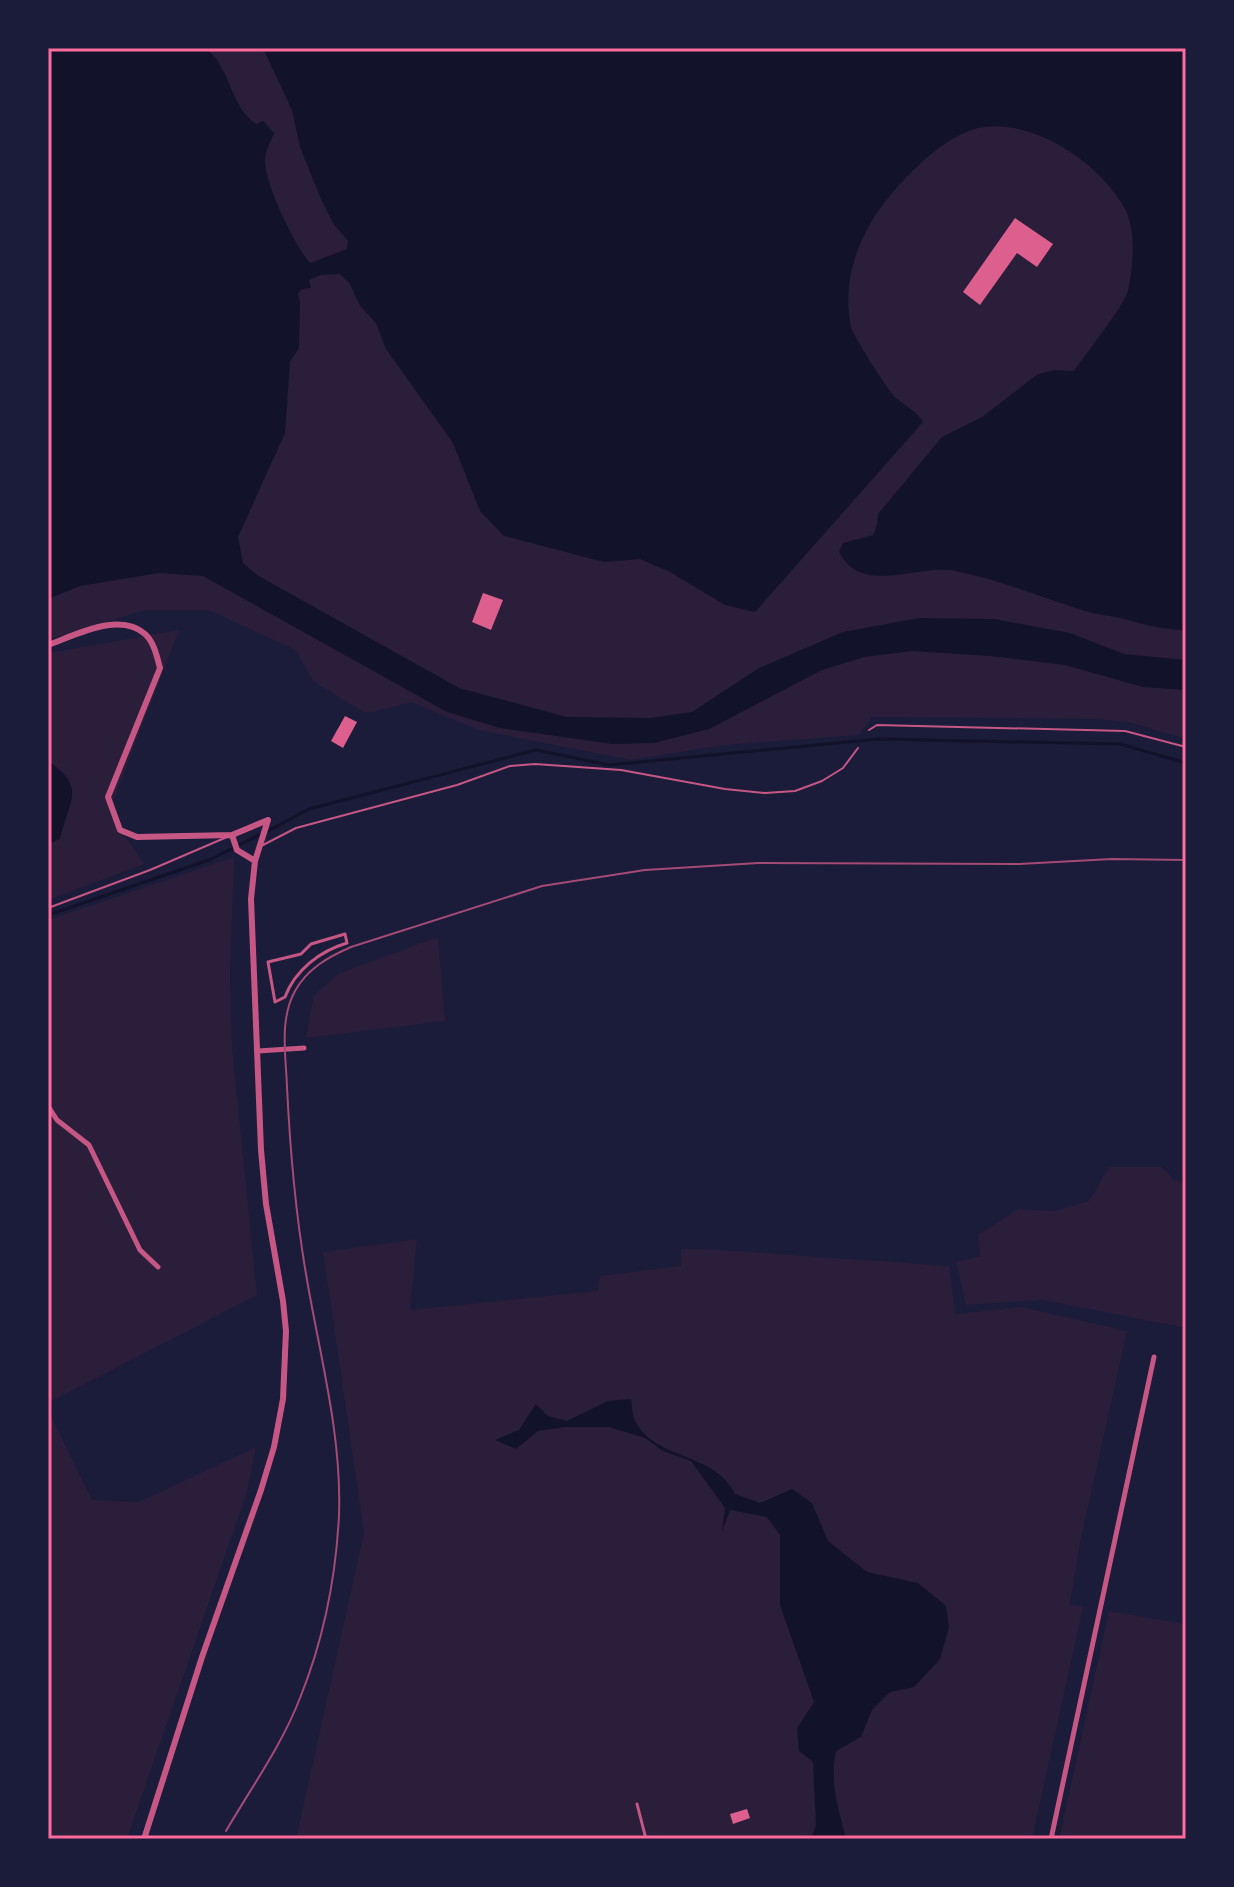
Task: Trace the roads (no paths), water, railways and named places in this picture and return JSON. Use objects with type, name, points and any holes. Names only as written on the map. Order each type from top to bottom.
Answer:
[{"type":"street","points":[[48,645],[94,629],[122,624],[144,633],[154,648],[160,668],[108,797],[120,830],[137,837],[233,843],[255,861]]},
{"type":"street","points":[[144,1839],[202,1657],[261,1490],[274,1447],[283,1399],[286,1331],[266,1204],[251,899],[255,861],[268,820],[233,843]]},
{"type":"street","points":[[345,934],[347,943],[331,948],[305,967],[285,997],[275,1002],[268,962],[301,954],[311,944],[345,934]]},
{"type":"street","points":[[258,1051],[304,1048]]},
{"type":"street","points":[[48,1106],[57,1120],[89,1145],[140,1250],[158,1267]]},
{"type":"street","points":[[1051,1839],[1154,1357]]},
{"type":"street","points":[[637,1804],[646,1839]]},
{"type":"lane","points":[[869,730],[877,725],[1125,731],[1186,747]]},
{"type":"lane","points":[[258,850],[282,833],[296,828],[457,785],[510,766],[535,764],[621,770],[765,793],[795,791],[822,781],[843,768],[858,748]]},
{"type":"lane","points":[[48,908],[233,843]]},
{"type":"waterway","points":[[268,831],[309,809],[536,750],[609,765],[878,739],[1120,744],[1186,763]]},
{"type":"waterway","points":[[48,915],[209,860],[261,834]]},
{"type":"tram line","points":[[226,1831],[275,1749],[300,1698],[322,1631],[337,1538],[337,1453],[301,1245],[288,1110],[285,1026],[290,1002],[306,976],[326,960],[351,947],[542,886],[645,870],[758,863],[1019,864],[1112,859],[1186,860]]}]
